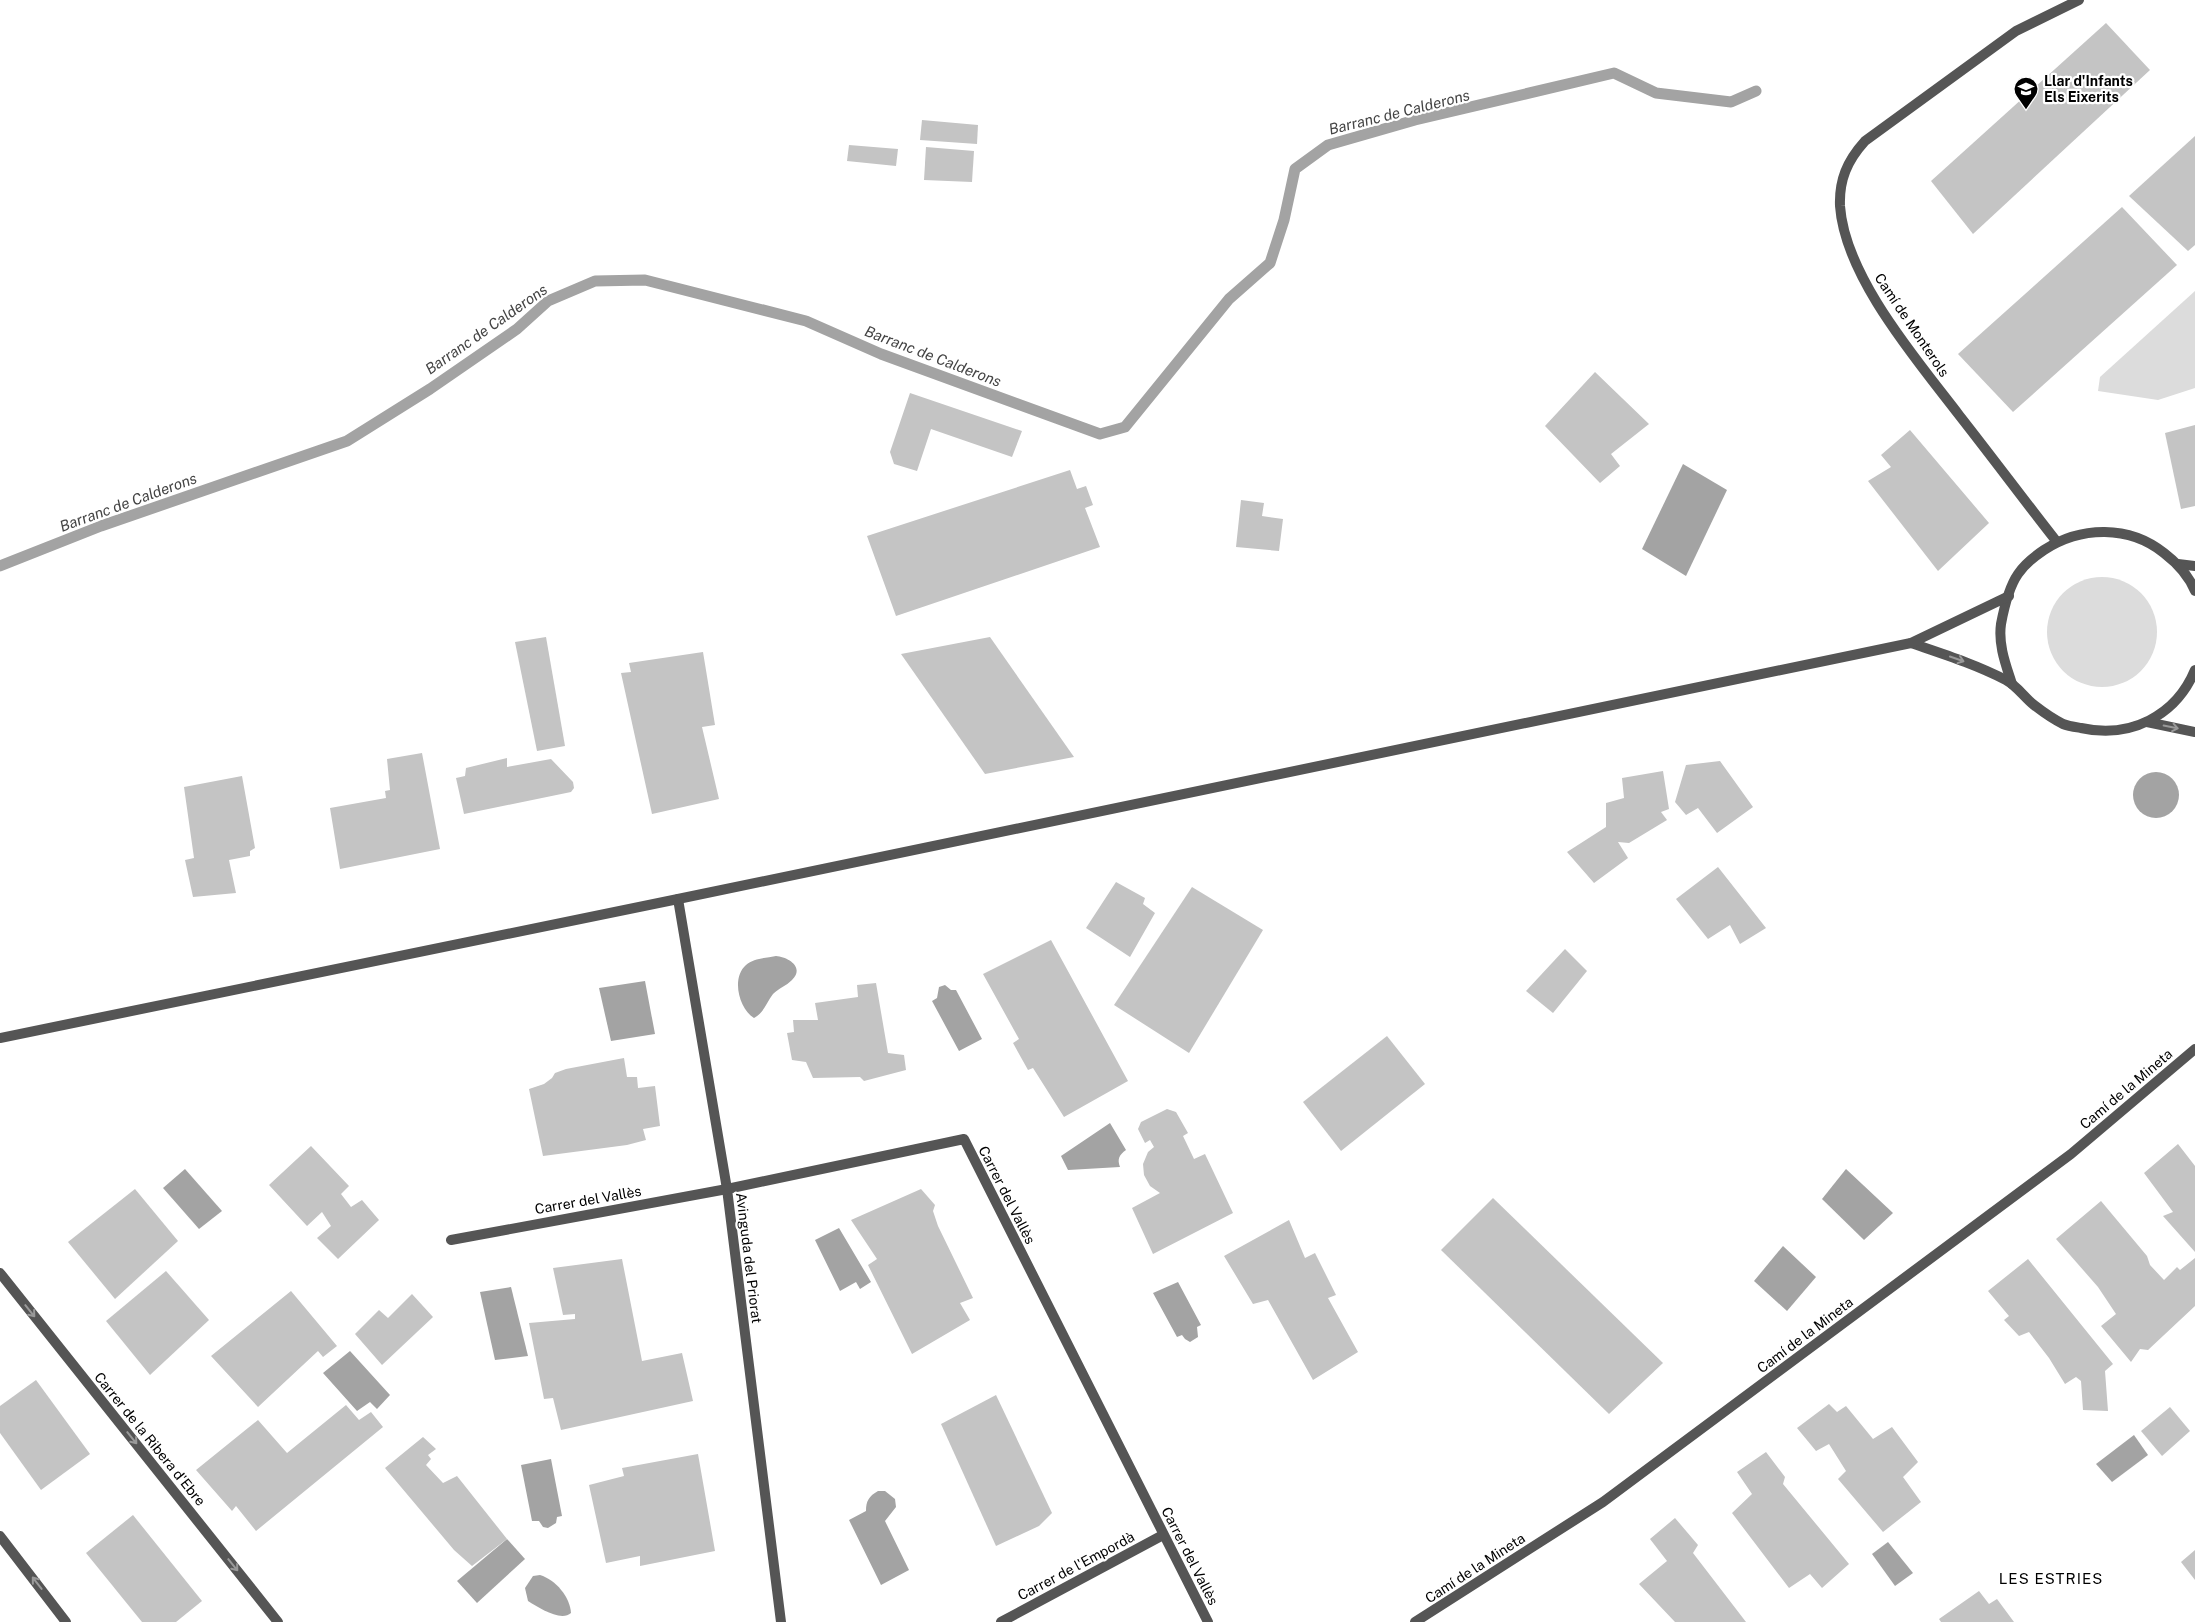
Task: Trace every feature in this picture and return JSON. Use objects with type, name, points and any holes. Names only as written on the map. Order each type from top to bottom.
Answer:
[{"type":"street","name":"Camí de Monterols","points":[[2057,542],[1910,351],[1866,284],[1851,252],[1840,206],[1845,168],[1853,154],[1865,141],[2016,30],[2079,0]]},
{"type":"street","points":[[2012,684],[2002,654],[2001,626],[2009,596],[2018,573],[2036,555],[2057,542],[2082,532],[2117,532],[2151,543],[2178,564],[2195,591]]},
{"type":"street","points":[[2178,564],[2195,566]]},
{"type":"street","points":[[0,1038],[678,900],[1910,643],[2009,596]]},
{"type":"street","points":[[1910,643],[1982,667],[2012,684],[2034,705],[2064,724],[2099,732],[2122,730],[2147,722],[2174,704],[2190,683],[2195,670]]},
{"type":"street","points":[[2147,722],[2195,732]]},
{"type":"street","name":"Avinguda del Priorat","points":[[678,900],[727,1189],[781,1622]]},
{"type":"street","name":"Camí de la Mineta","points":[[1416,1622],[1603,1502],[2071,1154],[2195,1049]]},
{"type":"street","name":"Carrer del Vallès","points":[[451,1240],[727,1189],[964,1139],[1208,1622]]},
{"type":"street","name":"Carrer de la Ribera d'Ebre","points":[[0,1273],[278,1622]]},
{"type":"street","name":"Carrer de l'Empordà","points":[[1001,1622],[1163,1535]]},
{"type":"street","points":[[0,1536],[66,1622]]},
{"type":"shaded area","points":[[2195,291],[2195,388],[2158,400],[2098,391],[2100,377]]},
{"type":"shaded area","points":[[1683,464],[1727,490],[1686,576],[1642,549]]},
{"type":"shaded area","points":[[2102,577],[2123,581],[2141,593],[2153,611],[2157,632],[2153,653],[2141,671],[2123,683],[2102,687],[2081,683],[2063,671],[2051,653],[2047,632],[2051,611],[2063,593],[2081,581]]},
{"type":"shaded area","points":[[2152,772],[2160,772],[2169,776],[2175,782],[2179,795],[2175,808],[2169,814],[2160,818],[2152,818],[2143,814],[2137,808],[2133,799],[2133,791],[2137,782],[2143,776]]},
{"type":"shaded area","points":[[776,956],[790,961],[796,967],[796,975],[790,982],[773,994],[763,1011],[754,1018],[744,1008],[741,1001],[738,985],[741,971],[753,961]]},
{"type":"shaded area","points":[[645,981],[655,1034],[611,1041],[599,988]]},
{"type":"shaded area","points":[[945,985],[951,990],[956,990],[982,1039],[959,1051],[932,1001],[937,998],[939,987]]},
{"type":"shaded area","points":[[1110,1123],[1126,1150],[1119,1157],[1120,1167],[1068,1170],[1061,1156]]},
{"type":"shaded area","points":[[185,1169],[222,1211],[199,1229],[163,1188]]},
{"type":"shaded area","points":[[1846,1169],[1893,1213],[1864,1240],[1822,1199]]},
{"type":"shaded area","points":[[839,1228],[871,1282],[860,1289],[856,1282],[840,1291],[815,1240]]},
{"type":"shaded area","points":[[1783,1246],[1816,1277],[1787,1311],[1754,1281]]},
{"type":"shaded area","points":[[1178,1282],[1201,1325],[1197,1327],[1198,1337],[1190,1342],[1182,1335],[1177,1337],[1153,1293]]},
{"type":"shaded area","points":[[511,1287],[528,1356],[495,1360],[480,1292]]},
{"type":"shaded area","points":[[350,1351],[390,1395],[377,1409],[370,1402],[357,1411],[323,1373]]},
{"type":"shaded area","points":[[2134,1435],[2148,1455],[2112,1482],[2096,1464]]},
{"type":"shaded area","points":[[551,1459],[562,1516],[557,1517],[556,1523],[548,1528],[543,1527],[539,1521],[532,1521],[521,1465]]},
{"type":"shaded area","points":[[878,1491],[885,1491],[895,1499],[896,1507],[885,1521],[909,1570],[881,1585],[849,1520],[866,1511],[869,1499]]},
{"type":"shaded area","points":[[507,1539],[525,1559],[477,1603],[457,1581]]},
{"type":"shaded area","points":[[1888,1542],[1913,1573],[1895,1586],[1872,1554]]},
{"type":"shaded area","points":[[540,1575],[557,1585],[568,1601],[571,1613],[562,1616],[556,1615],[528,1601],[525,1588],[533,1576]]},
{"type":"building","points":[[2106,23],[2150,70],[1973,234],[1931,181]]},
{"type":"building","points":[[922,120],[978,125],[977,144],[920,140]]},
{"type":"building","points":[[2195,136],[2195,245],[2188,251],[2129,196]]},
{"type":"building","points":[[849,145],[898,149],[896,166],[847,161]]},
{"type":"building","points":[[926,147],[974,151],[972,182],[924,180]]},
{"type":"building","points":[[2122,207],[2177,265],[2013,412],[1958,354]]},
{"type":"building","points":[[1595,372],[1649,424],[1611,454],[1620,466],[1600,483],[1545,426]]},
{"type":"building","points":[[910,393],[1022,431],[1012,457],[931,429],[917,471],[894,464],[890,452]]},
{"type":"building","points":[[2195,425],[2195,506],[2181,509],[2165,433]]},
{"type":"building","points":[[1910,430],[1989,523],[1938,571],[1868,481],[1891,467],[1881,455]]},
{"type":"building","points":[[1070,470],[1077,489],[1086,486],[1093,505],[1085,508],[1100,547],[896,616],[867,536]]},
{"type":"building","points":[[1241,500],[1264,503],[1262,516],[1283,519],[1279,551],[1236,547]]},
{"type":"building","points":[[546,637],[565,746],[537,751],[515,642]]},
{"type":"building","points":[[990,637],[1074,757],[985,774],[901,654]]},
{"type":"building","points":[[703,652],[715,725],[702,727],[719,799],[652,814],[621,673],[631,672],[629,663]]},
{"type":"building","points":[[422,753],[440,849],[340,869],[330,808],[386,798],[385,791],[390,790],[387,759]]},
{"type":"building","points":[[507,758],[507,767],[551,759],[573,782],[574,788],[571,792],[464,814],[456,778],[465,776],[466,768]]},
{"type":"building","points":[[1720,761],[1753,807],[1717,833],[1698,808],[1686,815],[1675,802],[1686,765]]},
{"type":"building","points":[[1663,771],[1669,809],[1661,812],[1667,820],[1629,843],[1618,842],[1628,858],[1594,883],[1567,852],[1606,827],[1606,803],[1624,798],[1622,778]]},
{"type":"building","points":[[242,776],[255,848],[250,851],[250,856],[229,860],[236,893],[193,897],[185,860],[194,858],[184,787]]},
{"type":"building","points":[[1718,867],[1766,928],[1740,944],[1730,925],[1708,939],[1676,899]]},
{"type":"building","points":[[1116,882],[1145,898],[1143,904],[1155,913],[1130,957],[1086,928]]},
{"type":"building","points":[[1192,887],[1263,930],[1189,1053],[1114,1005]]},
{"type":"building","points":[[1051,940],[1128,1081],[1064,1117],[1033,1068],[1028,1070],[1013,1043],[1019,1039],[983,974]]},
{"type":"building","points":[[1565,949],[1587,971],[1553,1013],[1526,991]]},
{"type":"building","points":[[876,983],[888,1053],[904,1055],[906,1070],[864,1081],[860,1077],[813,1078],[806,1062],[792,1060],[787,1033],[794,1032],[793,1020],[818,1020],[815,1003],[858,997],[857,985]]},
{"type":"building","points":[[1387,1036],[1425,1084],[1341,1151],[1303,1102]]},
{"type":"building","points":[[624,1058],[627,1077],[637,1077],[638,1088],[655,1086],[660,1126],[643,1129],[646,1140],[627,1145],[543,1156],[529,1089],[544,1084],[555,1073],[566,1069]]},
{"type":"building","points":[[1167,1109],[1176,1112],[1188,1133],[1183,1136],[1194,1159],[1205,1154],[1233,1213],[1153,1254],[1132,1208],[1160,1193],[1150,1186],[1144,1175],[1143,1164],[1148,1152],[1154,1147],[1150,1140],[1145,1143],[1138,1129],[1141,1122]]},
{"type":"building","points":[[2178,1144],[2195,1166],[2195,1252],[2163,1216],[2173,1212],[2144,1173]]},
{"type":"building","points":[[311,1146],[349,1186],[341,1194],[351,1207],[362,1200],[379,1220],[338,1259],[317,1238],[331,1226],[322,1212],[307,1226],[269,1185]]},
{"type":"building","points":[[135,1189],[178,1241],[115,1299],[68,1242]]},
{"type":"building","points":[[921,1189],[935,1205],[933,1211],[938,1226],[973,1298],[960,1303],[970,1320],[912,1354],[868,1265],[877,1259],[851,1220]]},
{"type":"building","points":[[1493,1198],[1663,1363],[1609,1414],[1441,1250]]},
{"type":"building","points":[[2101,1201],[2147,1256],[2150,1265],[2164,1280],[2177,1267],[2180,1270],[2195,1258],[2195,1306],[2148,1350],[2140,1349],[2131,1362],[2101,1326],[2116,1314],[2098,1287],[2056,1239]]},
{"type":"building","points":[[1289,1220],[1305,1258],[1315,1253],[1336,1295],[1328,1298],[1358,1352],[1313,1380],[1268,1300],[1253,1304],[1224,1256]]},
{"type":"building","points":[[622,1259],[642,1361],[682,1353],[693,1401],[561,1430],[553,1398],[544,1399],[529,1323],[575,1319],[575,1314],[563,1315],[553,1268]]},
{"type":"building","points":[[2028,1259],[2113,1364],[2105,1371],[2108,1411],[2083,1410],[2081,1381],[2076,1377],[2065,1384],[2049,1358],[2029,1332],[2019,1336],[2004,1320],[2009,1316],[1988,1291]]},
{"type":"building","points":[[166,1271],[209,1320],[150,1375],[106,1321]]},
{"type":"building","points":[[291,1291],[337,1346],[323,1357],[318,1351],[258,1407],[211,1356]]},
{"type":"building","points":[[412,1294],[433,1317],[382,1365],[355,1334],[379,1310],[388,1318]]},
{"type":"building","points":[[36,1380],[90,1454],[41,1490],[0,1433],[0,1406]]},
{"type":"building","points":[[996,1395],[1052,1513],[1039,1526],[996,1546],[941,1424]]},
{"type":"building","points":[[1829,1404],[1837,1412],[1846,1406],[1873,1439],[1892,1427],[1918,1462],[1903,1477],[1921,1502],[1883,1532],[1838,1479],[1846,1471],[1829,1444],[1816,1451],[1797,1428]]},
{"type":"building","points":[[346,1405],[359,1420],[371,1412],[383,1427],[256,1531],[236,1506],[232,1511],[196,1470],[258,1420],[287,1453]]},
{"type":"building","points":[[2170,1407],[2190,1431],[2162,1456],[2141,1431]]},
{"type":"building","points":[[423,1437],[436,1449],[428,1455],[431,1459],[426,1465],[443,1483],[457,1476],[507,1539],[472,1566],[454,1550],[385,1468]]},
{"type":"building","points":[[1766,1452],[1785,1477],[1783,1484],[1849,1564],[1822,1588],[1810,1574],[1789,1588],[1732,1513],[1752,1494],[1737,1472]]},
{"type":"building","points":[[698,1454],[715,1551],[640,1566],[640,1556],[606,1563],[589,1485],[624,1476],[622,1468]]},
{"type":"building","points":[[133,1515],[202,1601],[176,1622],[142,1622],[86,1553]]},
{"type":"building","points":[[1675,1518],[1698,1545],[1693,1553],[1746,1622],[1675,1622],[1639,1584],[1667,1561],[1650,1539]]},
{"type":"building","points":[[2195,1550],[2195,1580],[2181,1562]]},
{"type":"building","points":[[1979,1591],[1989,1604],[1997,1599],[2014,1622],[1941,1622],[1939,1619]]},
{"type":"waterway","name":"Barranc de Calderons","points":[[0,566],[101,526],[347,441],[430,389],[517,329],[548,301],[595,281],[645,280],[806,321],[881,354],[1100,434],[1125,427],[1229,299],[1270,263],[1284,220],[1295,169],[1328,145],[1415,120],[1614,73],[1656,93],[1731,102],[1756,91]]},
{"type":"place","name":"Llar d'Infants Els Eixerits","points":[[2026,110]]},
{"type":"district","name":"LES ESTRIES","points":[[2051,1578]]}]
